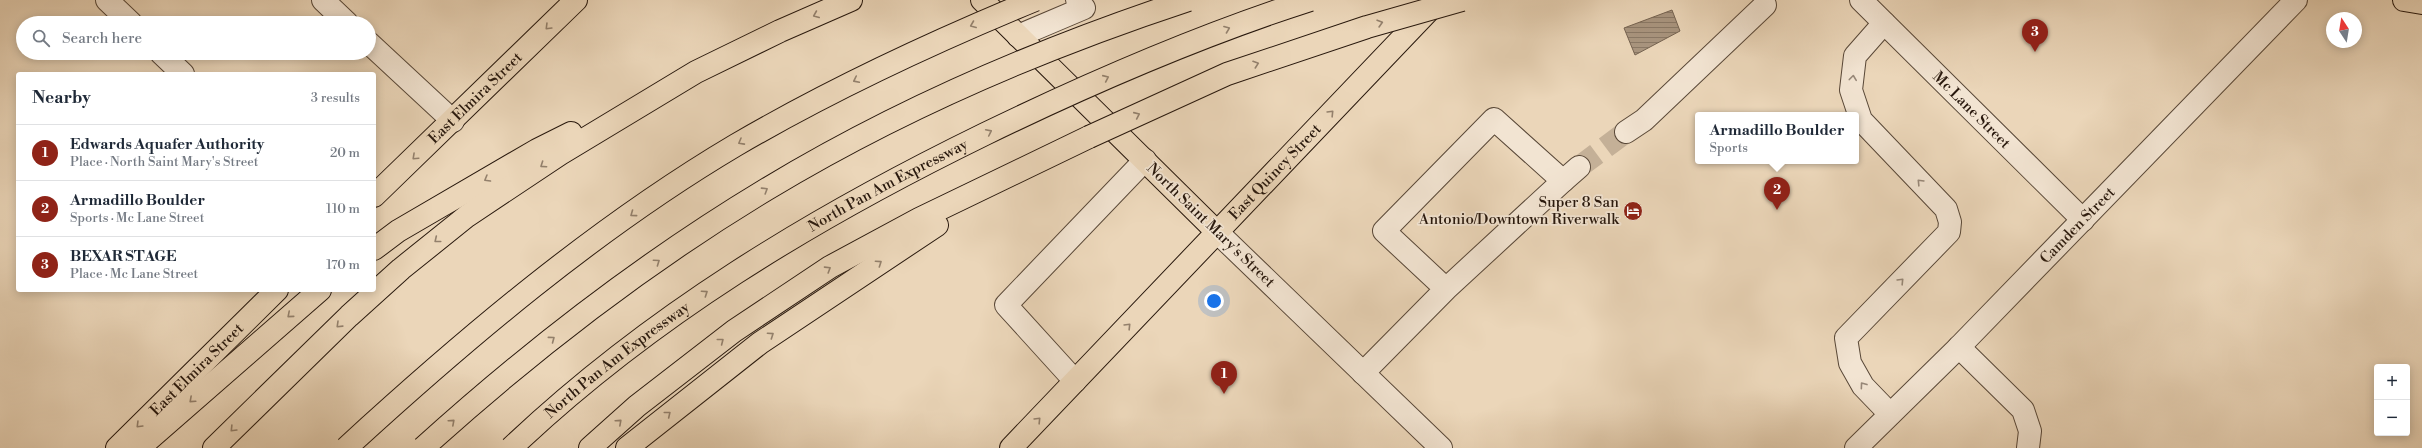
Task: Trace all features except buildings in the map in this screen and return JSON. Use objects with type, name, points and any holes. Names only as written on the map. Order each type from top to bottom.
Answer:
[{"type":"main road","name":"East Elmira Street","points":[[376,194],[576,0]]},
{"type":"main road","points":[[376,248],[398,231],[537,150],[780,31],[852,0]]},
{"type":"main road","name":"North Saint Mary's Street","points":[[982,0],[1218,232]]},
{"type":"main road","points":[[346,448],[432,369],[573,257],[648,203],[736,146],[846,85],[945,37],[1035,0]]},
{"type":"main road","points":[[423,448],[534,353],[614,292],[686,241],[767,189],[879,127],[1024,61],[1112,25],[1188,0]]},
{"type":"main road","name":"North Pan Am Expressway","points":[[511,448],[601,367],[651,330],[756,258],[898,176],[1034,110],[1118,72],[1261,16],[1310,0]]},
{"type":"main road","name":"East Quincy Street","points":[[1011,448],[1439,0]]},
{"type":"main road","points":[[590,448],[637,406],[734,331],[830,267],[919,219],[1089,137],[1227,74],[1367,26],[1462,0]]},
{"type":"main road","points":[[2404,0],[2422,4]]},
{"type":"main road","points":[[376,292],[401,269],[467,216],[560,154],[696,72]]},
{"type":"main road","points":[[627,448],[760,343],[914,239],[1089,137]]},
{"type":"main road","name":"East Elmira Street","points":[[117,448],[275,292]]},
{"type":"main road","points":[[139,448],[318,292]]},
{"type":"main road","points":[[214,448],[376,292]]},
{"type":"street","points":[[107,0],[123,16]]},
{"type":"street","points":[[323,0],[340,16]]},
{"type":"street","points":[[1018,36],[1084,8],[1077,0]]},
{"type":"street","name":"Mc Lane Street","points":[[1861,0],[2083,220]]},
{"type":"street","name":"Camden Street","points":[[1856,448],[1959,347],[2296,0]]},
{"type":"street","points":[[1626,132],[1644,120],[1766,5]]},
{"type":"street","points":[[1858,112],[1851,90],[1855,56],[1884,23]]},
{"type":"street","points":[[376,50],[453,121]]},
{"type":"street","points":[[169,60],[181,72]]},
{"type":"street","points":[[1859,114],[1861,120],[1946,209],[1950,222],[1949,232],[1846,338],[1850,363],[1863,386],[1890,414]]},
{"type":"street","points":[[1363,373],[1446,290],[1571,174],[1494,119],[1384,231],[1446,290]]},
{"type":"street","points":[[1075,381],[1006,305],[1145,160]]},
{"type":"street","name":"North Saint Mary's Street","points":[[1218,232],[1441,448]]},
{"type":"street","points":[[1959,347],[2023,410],[2030,431],[2028,448]]},
{"type":"shaded area","points":[[1672,10],[1680,31],[1635,55],[1624,28]]},
{"type":"tunnel","points":[[1579,167],[1626,132]]},
{"type":"place","name":"BEXAR STAGE","points":[[2035,52]]},
{"type":"place","name":"Armadillo Boulder","points":[[1777,210]]},
{"type":"place","name":"Super 8 San Antonio/Downtown Riverwalk","points":[[1633,211]]},
{"type":"place","name":"Edwards Aquafer Authority","points":[[1224,394]]}]
